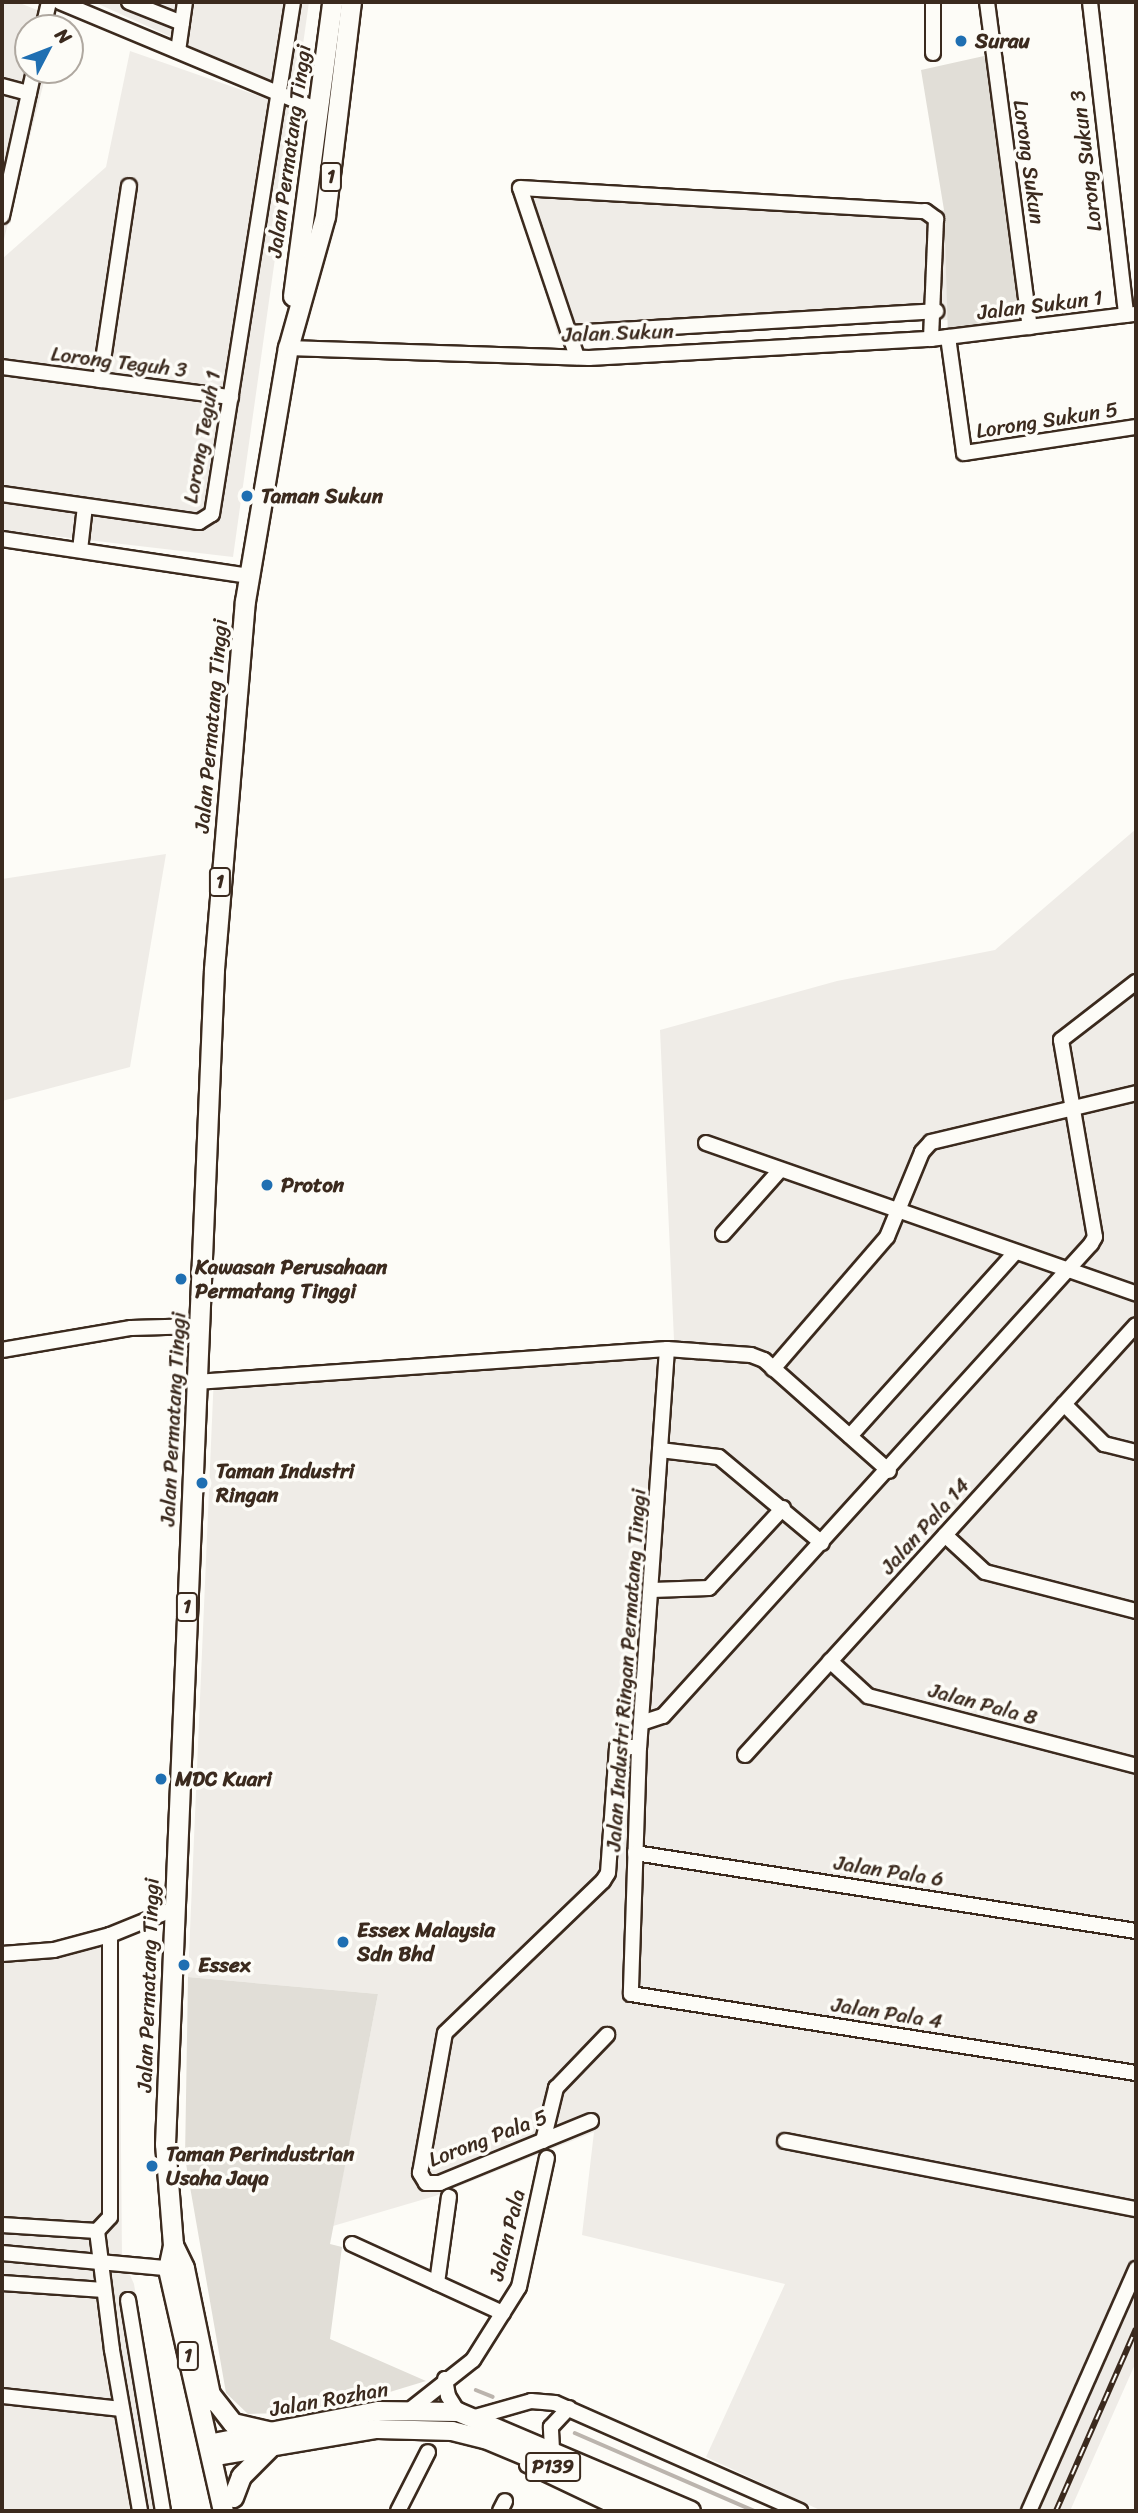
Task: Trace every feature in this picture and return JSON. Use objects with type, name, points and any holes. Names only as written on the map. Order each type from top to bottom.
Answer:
[{"type":"highway","name":"Jalan Permatang Tinggi","points":[[231,2507],[176,2269],[173,2245],[165,2144],[174,1909],[214,969],[248,576],[288,348],[316,109],[332,2]]},
{"type":"highway","name":"Jalan Permatang Tinggi","points":[[288,348],[325,216],[351,2]]},
{"type":"highway","points":[[316,109],[326,116],[335,151]]},
{"type":"highway","name":"Jalan Permatang Tinggi","points":[[176,2269],[210,2394],[216,2449]]},
{"type":"highway","points":[[210,2394],[233,2423],[272,2439],[241,2476],[231,2507]]},
{"type":"main road","name":"Jalan Rozhan","points":[[216,2449],[411,2409],[467,2415],[552,2449],[657,2506]]},
{"type":"main road","name":"Jalan Rozhan","points":[[272,2439],[377,2429],[452,2431],[485,2439],[657,2506],[691,2511]]},
{"type":"street","points":[[60,2],[316,109]]},
{"type":"street","points":[[129,2],[182,23]]},
{"type":"street","points":[[178,51],[185,2]]},
{"type":"street","name":"Lorong Teguh 1","points":[[2,494],[207,520],[212,514],[293,2]]},
{"type":"street","points":[[933,2],[933,53]]},
{"type":"street","name":"Lorong Sukun","points":[[987,2],[1030,327]]},
{"type":"street","name":"Lorong Sukun 3","points":[[1090,2],[1131,315]]},
{"type":"street","points":[[2,216],[31,84]]},
{"type":"street","points":[[2,86],[29,93]]},
{"type":"street","points":[[100,380],[129,186]]},
{"type":"street","points":[[577,357],[520,188],[925,211],[936,219],[936,310],[931,339]]},
{"type":"street","points":[[568,332],[936,310]]},
{"type":"street","name":"Jalan Sukun 1","points":[[948,337],[1131,315]]},
{"type":"street","name":"Jalan Sukun","points":[[288,348],[577,357],[948,337]]},
{"type":"street","name":"Lorong Sukun 5","points":[[948,337],[964,453],[1136,427]]},
{"type":"street","name":"Lorong Teguh 3","points":[[2,368],[231,397]]},
{"type":"street","points":[[80,550],[85,506]]},
{"type":"street","points":[[2,539],[248,576]]},
{"type":"street","points":[[641,1723],[663,1716],[889,1471],[1095,1237],[1061,1040],[1136,982]]},
{"type":"street","points":[[773,1369],[887,1237],[922,1152],[931,1142],[1136,1093]]},
{"type":"street","points":[[706,1143],[1014,1254],[1136,1294]]},
{"type":"street","points":[[723,1234],[780,1170]]},
{"type":"street","points":[[850,1436],[1014,1254]]},
{"type":"street","name":"Jalan Pala 14","points":[[745,1755],[1136,1325]]},
{"type":"street","points":[[2,1350],[131,1328],[200,1326]]},
{"type":"street","points":[[196,1382],[667,1349],[757,1356],[889,1471]]},
{"type":"street","name":"Jalan Industri Ringan Permatang Tinggi","points":[[631,1994],[639,1747],[667,1349]]},
{"type":"street","points":[[1064,1404],[1104,1444],[1136,1452]]},
{"type":"street","points":[[660,1450],[719,1457],[822,1543]]},
{"type":"street","points":[[652,1590],[709,1588],[783,1508]]},
{"type":"street","points":[[945,1535],[985,1572],[1136,1611]]},
{"type":"street","name":"Jalan Pala 8","points":[[830,1661],[868,1696],[1136,1766]]},
{"type":"street","name":"Lorong Pala 5","points":[[591,2121],[440,2183],[426,2183],[420,2173],[445,2033],[603,1881],[608,1873],[617,1747],[639,1747]]},
{"type":"street","name":"Jalan Pala 6","points":[[635,1853],[1136,1931]]},
{"type":"street","points":[[2,1954],[54,1950],[110,1935],[174,1909]]},
{"type":"street","points":[[110,1935],[110,2217],[97,2231],[121,2409],[141,2511]]},
{"type":"street","name":"Jalan Pala 4","points":[[631,1994],[1136,2073]]},
{"type":"street","points":[[543,2141],[556,2088],[607,2035]]},
{"type":"street","points":[[785,2141],[1136,2209]]},
{"type":"street","name":"Jalan Pala","points":[[411,2409],[445,2379],[473,2360],[519,2287],[547,2158]]},
{"type":"street","points":[[437,2283],[449,2197]]},
{"type":"street","points":[[2,2225],[97,2231]]},
{"type":"street","points":[[352,2244],[503,2314]]},
{"type":"street","points":[[2,2253],[100,2265],[176,2269]]},
{"type":"street","points":[[1029,2511],[1136,2269]]},
{"type":"street","points":[[2,2283],[104,2290]]},
{"type":"street","points":[[128,2300],[163,2511]]},
{"type":"street","points":[[112,2350],[134,2348]]},
{"type":"street","points":[[445,2379],[448,2396],[467,2415],[531,2401],[569,2408],[800,2511]]},
{"type":"street","points":[[2,2396],[121,2409]]},
{"type":"street","points":[[552,2449],[551,2427],[569,2408]]},
{"type":"street","points":[[452,2431],[602,2507],[624,2511]]},
{"type":"street","points":[[398,2511],[428,2452]]},
{"type":"shaded area","points":[[2,2],[17,2],[47,14],[14,14],[14,84],[43,84],[2,247]]},
{"type":"shaded area","points":[[94,2],[309,2],[296,94]]},
{"type":"shaded area","points":[[130,51],[296,109],[233,557],[2,530],[2,259],[106,167]]},
{"type":"shaded area","points":[[993,54],[1030,327],[948,337],[944,210],[921,70]]},
{"type":"shaded area","points":[[515,183],[944,210],[948,320],[559,340]]},
{"type":"shaded area","points":[[1136,829],[1136,2362],[1070,2511],[822,2511],[706,2457],[785,2284],[582,2235],[594,2132],[435,2196],[333,2226],[378,1994],[188,1977],[214,1374],[674,1340],[660,1030],[837,981],[995,950]]},
{"type":"shaded area","points":[[166,854],[130,1067],[2,1101],[2,879]]},
{"type":"shaded area","points":[[119,1927],[122,2257],[134,2284],[171,2511],[2,2511],[2,1944],[49,1945]]},
{"type":"shaded area","points":[[188,1977],[378,1994],[330,2244],[342,2247],[330,2339],[426,2381],[370,2398],[286,2413],[248,2414],[226,2393],[185,2158]]},
{"type":"waterway","points":[[476,2390],[493,2397]]},
{"type":"waterway","points":[[575,2433],[754,2511]]},
{"type":"railway","points":[[1056,2511],[1136,2329]]},
{"type":"place","name":"Surau","points":[[961,41]]},
{"type":"place","name":"Taman Sukun","points":[[247,496]]},
{"type":"place","name":"Proton","points":[[267,1185]]},
{"type":"place","name":"Kawasan Perusahaan Permatang Tinggi","points":[[181,1279]]},
{"type":"place","name":"Taman Industri Ringan","points":[[202,1483]]},
{"type":"place","name":"MDC Kuari","points":[[161,1779]]},
{"type":"place","name":"Essex Malaysia Sdn Bhd","points":[[343,1942]]},
{"type":"place","name":"Essex","points":[[184,1965]]},
{"type":"place","name":"Taman Perindustrian Usaha Jaya","points":[[152,2166]]}]
